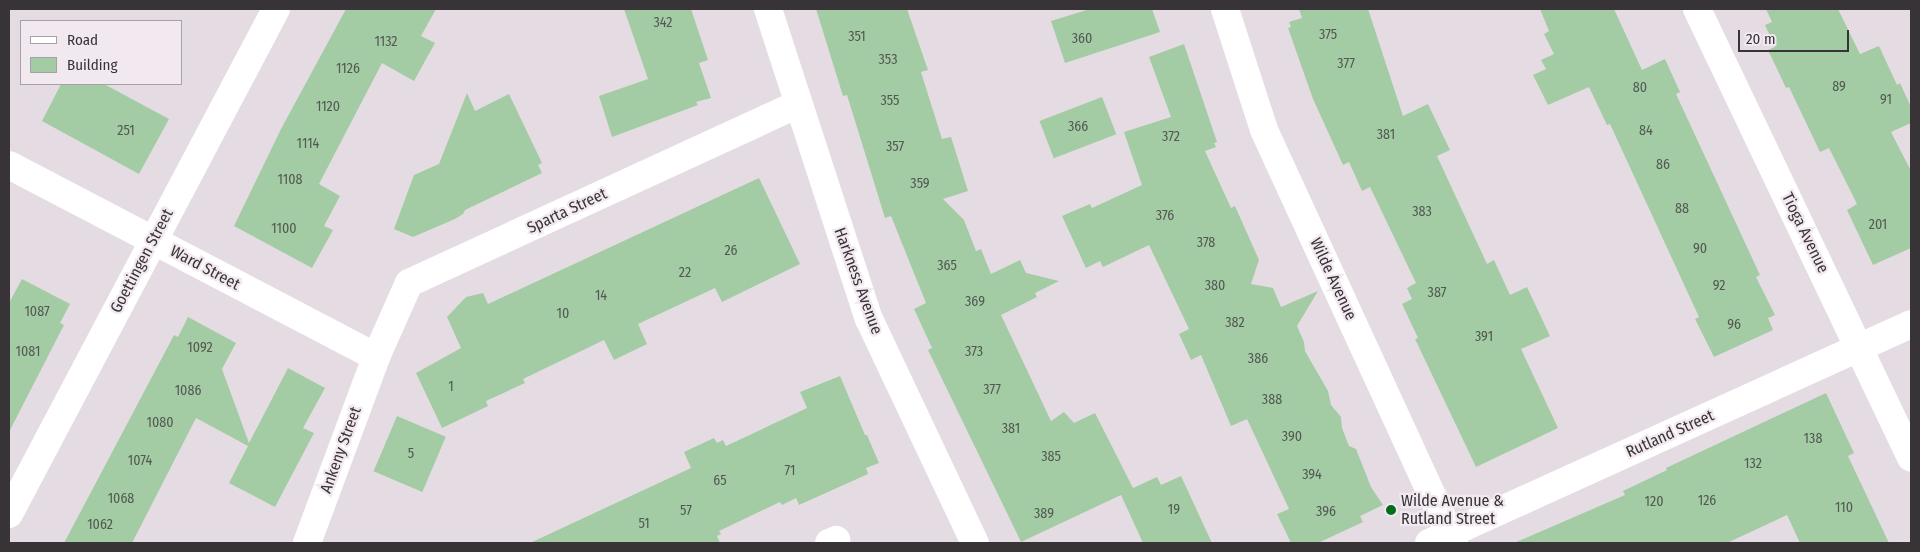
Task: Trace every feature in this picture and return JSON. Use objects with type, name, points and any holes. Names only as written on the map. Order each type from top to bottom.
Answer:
[{"type":"street","name":"Goettingen Street","points":[[9,514],[276,9]]},
{"type":"street","name":"Harkness Avenue","points":[[768,9],[869,319],[975,543]]},
{"type":"street","name":"Wilde Avenue","points":[[1225,9],[1264,130],[1445,540]]},
{"type":"street","name":"Tioga Avenue","points":[[1697,9],[1911,458]]},
{"type":"street","name":"Sparta Street","points":[[376,357],[409,283],[798,104]]},
{"type":"street","name":"Ward Street","points":[[9,165],[376,357]]},
{"type":"street","name":"Rutland Street","points":[[1445,540],[1911,324]]},
{"type":"street","name":"Ankeny Street","points":[[307,543],[376,357]]},
{"type":"building","points":[[346,9],[436,9],[421,36],[435,43],[414,81],[382,63],[319,184],[340,196],[324,226],[333,230],[312,268],[234,226],[281,129]]},
{"type":"building","points":[[624,9],[691,9],[708,60],[699,63],[711,98],[696,102],[698,105],[612,137],[599,96],[648,79]]},
{"type":"building","points":[[816,9],[907,9],[928,70],[921,72],[942,139],[951,137],[968,191],[943,199],[964,220],[976,251],[981,249],[991,274],[1020,260],[1026,273],[1059,281],[1035,293],[1037,297],[1001,315],[1051,421],[1064,412],[1074,423],[1095,413],[1133,488],[1157,477],[1161,485],[1181,476],[1212,543],[1143,543],[1121,495],[1021,542],[928,350],[932,348],[914,309],[926,303],[891,216],[885,218],[847,95],[843,96]]},
{"type":"building","points":[[1090,9],[1152,9],[1160,32],[1065,63],[1051,21]]},
{"type":"building","points":[[1299,9],[1368,9],[1403,116],[1428,104],[1450,150],[1437,156],[1487,264],[1494,260],[1510,295],[1527,287],[1550,336],[1521,349],[1558,428],[1476,467],[1415,339],[1418,338],[1402,304],[1412,299],[1407,288],[1416,283],[1370,187],[1362,191],[1349,162],[1343,165],[1313,99],[1288,28],[1291,27],[1289,22],[1302,18]]},
{"type":"building","points":[[1540,9],[1614,9],[1642,70],[1665,59],[1680,92],[1676,94],[1760,275],[1756,277],[1775,315],[1768,318],[1773,330],[1714,357],[1695,319],[1699,317],[1610,124],[1607,125],[1589,87],[1548,105],[1533,75],[1546,69],[1541,60],[1554,54],[1544,34],[1549,31]]},
{"type":"building","points":[[1766,9],[1838,9],[1860,54],[1879,46],[1897,85],[1900,83],[1911,107],[1911,123],[1891,132],[1911,171],[1911,248],[1873,265],[1847,210],[1857,204],[1829,148],[1820,152],[1789,87],[1786,88],[1768,50],[1775,47],[1765,25],[1772,22]]},
{"type":"building","points":[[1184,44],[1217,142],[1214,143],[1216,147],[1205,151],[1231,208],[1235,206],[1259,260],[1251,284],[1273,288],[1281,307],[1318,291],[1297,326],[1304,342],[1305,351],[1328,391],[1331,405],[1341,417],[1342,428],[1349,446],[1356,449],[1371,487],[1383,505],[1360,516],[1363,522],[1318,543],[1291,543],[1277,514],[1289,509],[1247,419],[1231,426],[1201,355],[1191,360],[1179,334],[1189,329],[1149,245],[1103,267],[1100,261],[1086,268],[1062,216],[1090,204],[1092,208],[1142,185],[1124,132],[1171,117],[1149,57]]},
{"type":"building","points":[[60,85],[106,85],[169,119],[139,174],[42,121]]},
{"type":"building","points":[[467,93],[475,111],[509,94],[542,163],[538,165],[542,173],[465,210],[463,214],[455,219],[413,237],[394,229],[414,175],[439,164]]},
{"type":"building","points":[[1102,97],[1116,134],[1054,158],[1039,121]]},
{"type":"building","points":[[759,178],[800,264],[722,302],[715,288],[638,324],[647,344],[614,360],[604,340],[523,379],[525,383],[486,401],[488,406],[442,428],[416,373],[461,348],[447,317],[466,297],[483,293],[488,304]]},
{"type":"building","points":[[22,279],[70,304],[60,323],[64,325],[9,432],[9,303]]},
{"type":"building","points":[[188,317],[236,343],[222,369],[249,443],[288,368],[325,388],[303,428],[314,433],[275,507],[229,483],[248,446],[196,418],[132,543],[64,543],[174,335],[178,337]]},
{"type":"building","points":[[840,376],[879,463],[866,468],[868,474],[799,505],[796,498],[782,505],[780,502],[719,531],[721,534],[717,536],[720,543],[530,543],[691,468],[684,452],[714,438],[717,443],[723,440],[726,446],[807,408],[800,392]]},
{"type":"building","points":[[1826,393],[1854,453],[1848,456],[1889,543],[1800,543],[1787,515],[1727,543],[1514,543],[1625,495],[1623,491],[1667,470],[1666,468]]},
{"type":"building","points":[[397,416],[446,437],[422,492],[374,471]]},
{"type":"place","name":"Wilde Avenue & Rutland Street","points":[[1391,510]]}]
